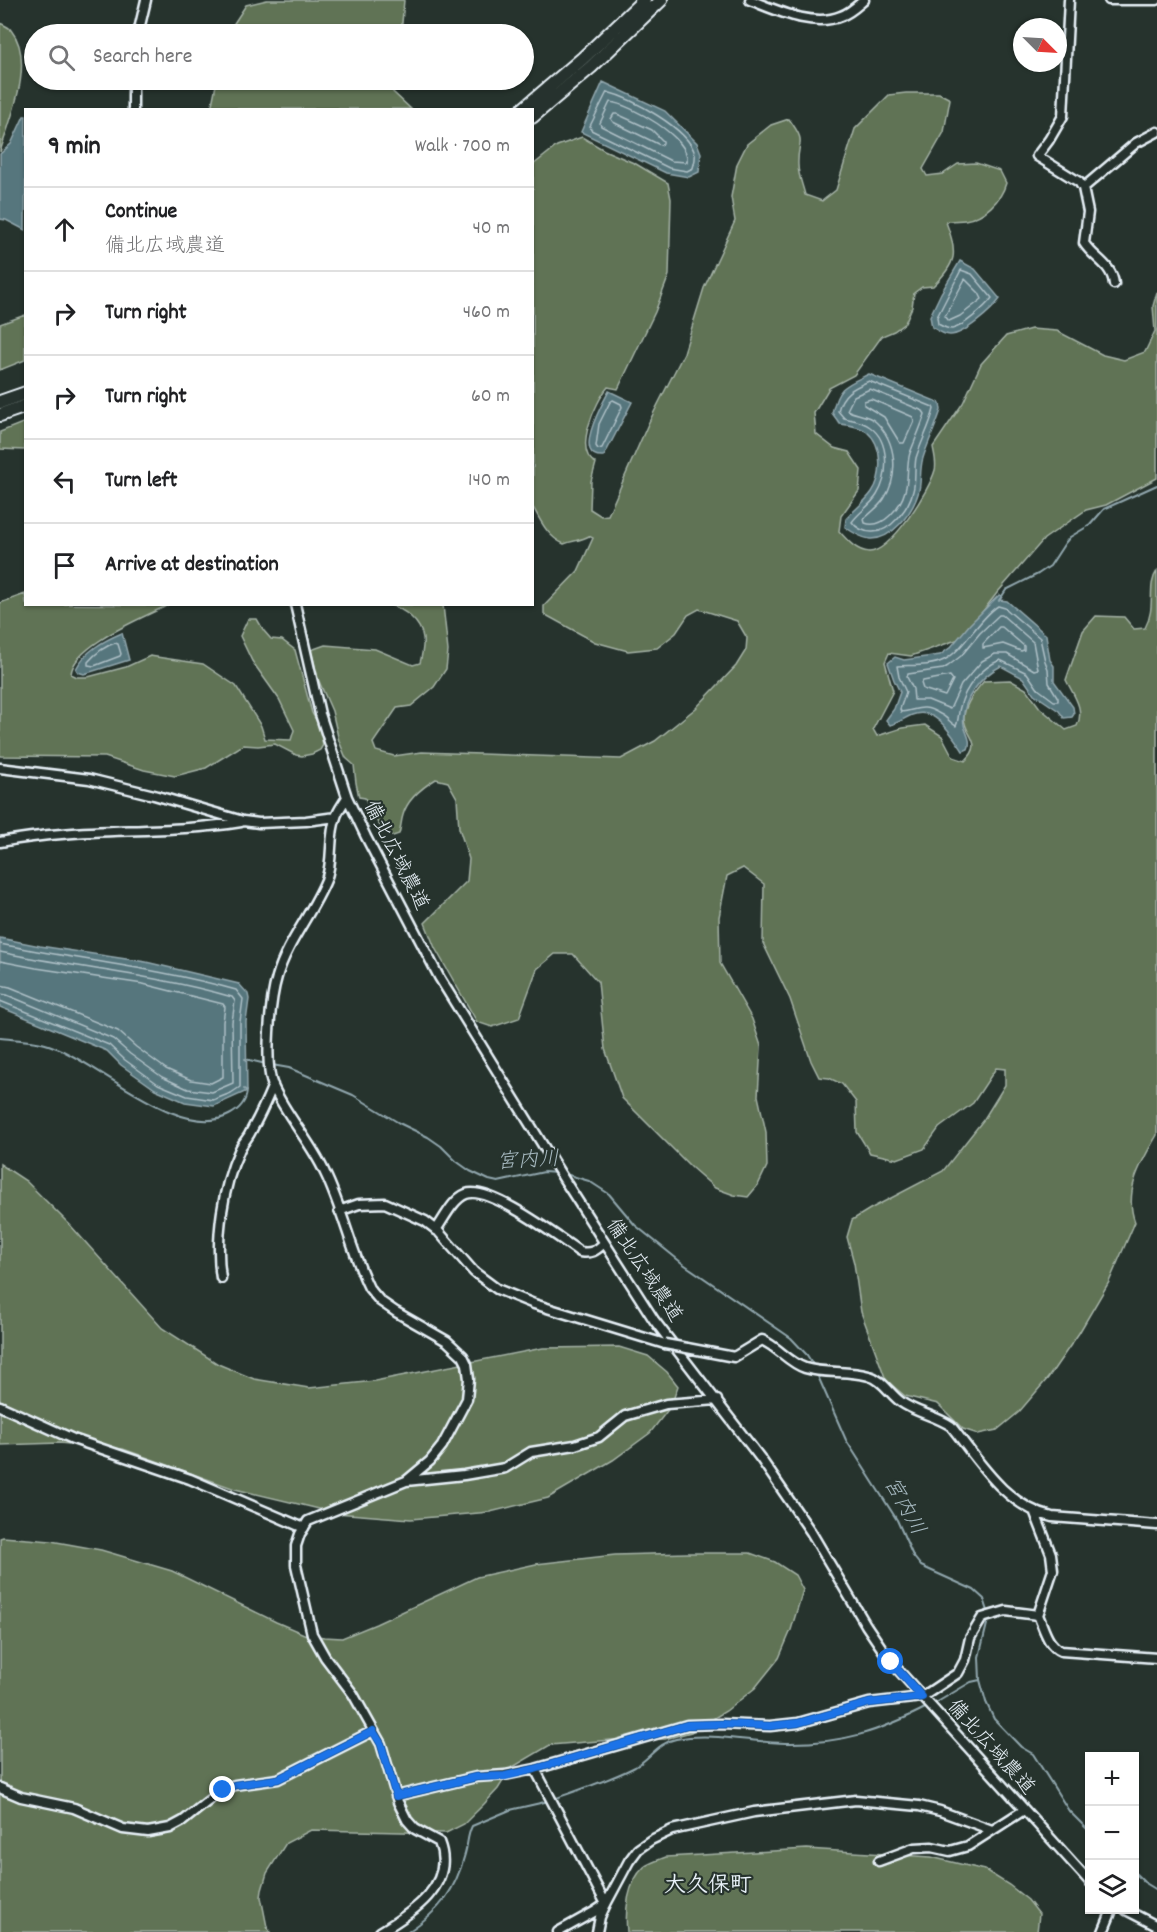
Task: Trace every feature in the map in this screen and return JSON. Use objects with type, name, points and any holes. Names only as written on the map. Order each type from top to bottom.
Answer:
[{"type":"highway","points":[[524,108],[583,58],[644,0]]},
{"type":"highway","points":[[534,115],[591,67],[661,0]]},
{"type":"highway","points":[[0,402],[24,394]]},
{"type":"highway","points":[[0,416],[24,407]]},
{"type":"street","points":[[140,24],[146,0]]},
{"type":"street","points":[[750,0],[778,10],[820,20],[840,17],[864,0]]},
{"type":"street","points":[[1069,0],[1063,116],[1037,156],[1079,182],[1083,188],[1088,212],[1084,243],[1107,268],[1113,277],[1114,284]]},
{"type":"street","points":[[1109,0],[1157,0]]},
{"type":"street","points":[[132,90],[133,108]]},
{"type":"street","points":[[1083,188],[1136,143],[1157,132]]},
{"type":"street","name":"備北広域農道","points":[[295,606],[320,714],[348,797],[366,837],[440,977],[565,1181],[654,1320],[761,1459],[811,1532],[866,1625],[891,1662],[1085,1878]]},
{"type":"street","points":[[0,768],[89,779],[243,821],[259,823],[306,821],[336,817]]},
{"type":"street","points":[[348,797],[336,817],[327,878],[287,948],[277,977],[273,995],[269,1062],[273,1085],[326,1174],[369,1288],[380,1301],[396,1312],[447,1341],[463,1356],[467,1364],[470,1379],[467,1399],[442,1446],[430,1461],[406,1481]]},
{"type":"street","points":[[0,842],[81,831],[197,828],[243,821]]},
{"type":"street","points":[[221,1278],[219,1263],[227,1185],[239,1150],[249,1135],[273,1085]]},
{"type":"street","points":[[436,1230],[459,1197],[468,1192],[506,1203],[580,1252],[596,1251],[604,1243]]},
{"type":"street","points":[[339,1211],[359,1204],[385,1203],[425,1221],[474,1272],[497,1289],[534,1304],[665,1344],[734,1357],[762,1340],[803,1368],[876,1378],[904,1404],[940,1418],[951,1426],[1007,1494],[1035,1513],[1052,1517],[1157,1525]]},
{"type":"street","points":[[380,1932],[406,1915],[429,1895],[438,1881],[444,1853],[439,1842],[415,1829],[407,1820],[396,1796],[381,1744],[353,1694],[325,1657],[312,1634],[296,1565],[296,1546],[308,1521],[406,1481],[505,1468],[531,1452],[575,1445],[599,1437],[625,1416],[666,1404],[717,1401]]},
{"type":"street","points":[[0,1406],[73,1438],[190,1479],[304,1528]]},
{"type":"street","points":[[1035,1513],[1052,1554],[1053,1570],[1038,1615],[1049,1641],[1061,1651],[1157,1658]]},
{"type":"street","points":[[396,1796],[476,1777],[505,1776],[535,1769],[687,1725],[770,1726],[798,1723],[869,1703],[922,1697],[958,1673],[965,1660],[970,1638],[982,1618],[1006,1611],[1038,1615]]},
{"type":"street","points":[[0,1788],[21,1797],[74,1808],[123,1829],[148,1832],[170,1828],[183,1821],[223,1790],[235,1785],[278,1779],[373,1731]]},
{"type":"street","points":[[535,1769],[606,1904]]},
{"type":"street","points":[[597,1932],[600,1917],[629,1861],[638,1849],[672,1830],[754,1812],[856,1800],[919,1806],[940,1811],[992,1830]]},
{"type":"street","points":[[879,1861],[914,1848],[932,1847],[950,1851],[968,1846],[1024,1810]]},
{"type":"street","points":[[558,1932],[606,1904]]},
{"type":"street","points":[[1102,1932],[1110,1914]]},
{"type":"street","points":[[1134,1914],[1157,1926]]},
{"type":"green space","points":[[267,0],[404,0],[402,24],[234,24],[246,5]]},
{"type":"green space","points":[[0,23],[11,30],[18,43],[21,74],[19,90],[0,152]]},
{"type":"green space","points":[[215,90],[392,90],[410,108],[211,108]]},
{"type":"green space","points":[[939,93],[950,99],[944,132],[923,169],[927,176],[943,174],[958,164],[976,163],[1000,171],[1006,183],[996,202],[985,212],[965,220],[946,222],[953,250],[951,264],[947,271],[933,286],[922,287],[914,293],[912,307],[905,323],[882,336],[854,375],[829,388],[814,413],[816,434],[834,448],[849,452],[861,470],[859,491],[841,516],[839,531],[860,550],[869,552],[888,542],[918,504],[935,470],[933,447],[963,403],[981,364],[1006,336],[1031,329],[1057,331],[1103,355],[1124,360],[1145,352],[1155,331],[1153,306],[1157,292],[1157,478],[1106,505],[1086,510],[1044,539],[962,638],[911,656],[889,653],[885,662],[893,691],[873,729],[877,736],[902,728],[925,725],[942,736],[953,757],[965,761],[971,754],[974,744],[965,725],[964,718],[968,703],[984,681],[1010,680],[1026,689],[1040,708],[1066,730],[1077,726],[1079,708],[1066,680],[1083,631],[1096,616],[1124,617],[1134,629],[1145,628],[1149,620],[1152,584],[1157,571],[1157,1135],[1140,1166],[1133,1188],[1131,1199],[1135,1222],[1109,1282],[1079,1333],[1048,1378],[1019,1412],[997,1430],[978,1434],[963,1429],[938,1404],[905,1396],[886,1380],[861,1312],[854,1263],[847,1237],[852,1220],[943,1171],[984,1119],[1005,1085],[1005,1069],[996,1068],[973,1103],[939,1128],[924,1149],[897,1159],[870,1153],[857,1132],[856,1102],[842,1084],[829,1078],[819,1077],[811,1061],[790,999],[763,943],[764,884],[743,868],[727,876],[719,917],[720,963],[752,1019],[761,1046],[758,1096],[766,1132],[767,1166],[758,1185],[748,1197],[715,1188],[622,1098],[605,1049],[598,982],[573,954],[555,954],[537,969],[519,1018],[492,1027],[477,1022],[435,948],[425,923],[467,881],[469,859],[459,828],[457,798],[448,782],[436,779],[408,804],[399,834],[393,836],[379,825],[365,798],[359,797],[354,765],[346,758],[339,741],[332,711],[318,679],[311,650],[325,645],[375,649],[413,665],[420,663],[423,650],[422,632],[406,613],[392,606],[443,606],[448,651],[446,669],[434,687],[411,706],[397,708],[373,743],[376,751],[394,756],[422,752],[621,759],[655,741],[696,708],[736,666],[746,650],[747,638],[737,621],[699,609],[688,615],[676,633],[657,648],[628,651],[595,642],[544,614],[544,606],[578,571],[593,538],[589,536],[564,544],[549,533],[534,509],[534,164],[557,146],[582,137],[668,183],[671,199],[669,275],[655,312],[618,389],[608,387],[588,426],[586,448],[589,457],[596,463],[591,481],[590,509],[601,516],[608,515],[648,424],[684,353],[704,288],[735,221],[731,197],[737,164],[747,144],[771,125],[789,119],[800,138],[798,169],[805,195],[822,201],[836,190],[855,129],[889,95]]},
{"type":"green space","points":[[24,315],[24,360],[0,370],[0,324]]},
{"type":"green space","points":[[24,422],[24,450],[0,449],[0,432]]},
{"type":"green space","points":[[24,594],[24,606],[166,606],[128,624],[97,643],[75,663],[71,674],[77,677],[88,677],[126,667],[150,656],[203,664],[236,686],[261,726],[265,739],[291,740],[294,730],[279,699],[252,661],[240,636],[248,619],[257,619],[271,639],[282,640],[295,650],[312,713],[319,725],[323,745],[320,750],[302,756],[275,744],[243,745],[206,768],[175,776],[144,770],[105,757],[0,756],[0,603]]},
{"type":"green space","points":[[0,1164],[26,1181],[71,1226],[162,1328],[218,1364],[254,1379],[309,1388],[375,1381],[543,1348],[619,1347],[648,1356],[667,1372],[678,1386],[671,1406],[650,1433],[613,1460],[548,1498],[490,1512],[411,1519],[336,1513],[235,1489],[123,1449],[59,1443],[0,1445]]},
{"type":"green space","points":[[0,1538],[51,1541],[101,1550],[172,1571],[276,1622],[304,1634],[324,1637],[342,1638],[477,1577],[536,1564],[615,1555],[750,1553],[775,1562],[795,1575],[803,1590],[791,1630],[779,1658],[755,1688],[726,1711],[691,1732],[665,1739],[611,1740],[550,1745],[511,1768],[498,1789],[464,1824],[446,1833],[311,1830],[286,1843],[267,1873],[262,1890],[261,1897],[270,1932],[0,1932]]},
{"type":"green space","points":[[807,1849],[931,1857],[985,1870],[1028,1900],[1039,1914],[1037,1932],[627,1932],[626,1915],[631,1889],[638,1874],[651,1863],[666,1857]]},
{"type":"water","points":[[603,82],[665,111],[697,143],[701,153],[699,172],[689,177],[666,173],[581,132]]},
{"type":"water","points":[[24,116],[24,229],[0,219],[0,154],[11,144]]},
{"type":"water","points":[[960,261],[975,269],[1000,299],[970,327],[956,334],[947,335],[932,327],[930,316]]},
{"type":"water","points":[[869,374],[940,403],[941,410],[923,458],[919,490],[911,509],[893,530],[886,535],[870,539],[845,527],[846,519],[869,496],[876,485],[880,461],[879,452],[867,432],[857,427],[840,424],[832,413],[840,392],[854,381]]},
{"type":"water","points":[[609,391],[632,402],[604,456],[594,455],[590,449],[589,440],[596,418]]},
{"type":"water","points":[[999,595],[1002,596],[999,600],[1007,601],[1046,635],[1050,660],[1054,666],[1054,681],[1073,707],[1072,717],[1064,718],[1059,711],[1034,694],[1023,678],[1001,666],[979,683],[965,707],[964,725],[969,740],[968,749],[963,751],[942,724],[929,715],[921,713],[912,715],[890,725],[886,720],[894,709],[900,692],[888,663],[895,657],[904,660],[940,655],[951,647]]},
{"type":"water","points":[[122,633],[129,660],[84,674],[78,672],[76,669],[90,652],[101,643]]},
{"type":"water","points":[[0,938],[146,962],[239,984],[248,994],[249,999],[246,1022],[247,1091],[214,1106],[185,1102],[155,1089],[121,1065],[107,1051],[0,1007]]},
{"type":"waterway","points":[[999,601],[1006,590],[1050,566],[1070,537],[1090,525],[1104,509],[1157,485]]},
{"type":"waterway","name":"宮内川","points":[[0,1038],[54,1047],[140,1097],[187,1118],[209,1120],[229,1115],[244,1103],[247,1091],[244,1089]]},
{"type":"waterway","name":"宮内川","points":[[245,1059],[266,1064]]},
{"type":"waterway","name":"宮内川","points":[[272,1065],[289,1068],[353,1095],[399,1123],[428,1137],[470,1171],[489,1180],[498,1182],[544,1172],[557,1173]]},
{"type":"waterway","name":"宮内川","points":[[562,1173],[589,1181],[609,1194],[635,1225],[682,1263],[791,1338],[814,1366]]},
{"type":"waterway","name":"宮内川","points":[[817,1374],[846,1440],[897,1520],[913,1556],[921,1566],[974,1590],[984,1599],[989,1614]]},
{"type":"waterway","name":"宮内川","points":[[988,1620],[979,1657],[980,1680],[986,1702],[994,1719],[1021,1747],[1033,1754],[1069,1811],[1085,1827]]},
{"type":"waterway","points":[[934,1704],[971,1682],[980,1680]]},
{"type":"waterway","points":[[554,1799],[625,1772],[640,1764],[659,1747],[676,1739],[731,1738],[785,1743],[842,1739],[893,1723],[929,1706]]},
{"type":"waterway","points":[[408,1932],[429,1916],[451,1890],[461,1867],[472,1826],[510,1810],[549,1801]]},
{"type":"waterway","name":"宮内川","points":[[1139,1877],[1157,1890]]},
{"type":"district","name":"大久保町","points":[[708,1886]]},
{"type":"route","points":[[223,1790],[235,1785],[278,1779],[373,1731],[381,1744],[396,1796],[476,1777],[505,1776],[535,1769],[687,1725],[770,1726],[798,1723],[869,1703],[922,1697],[891,1662]]}]
